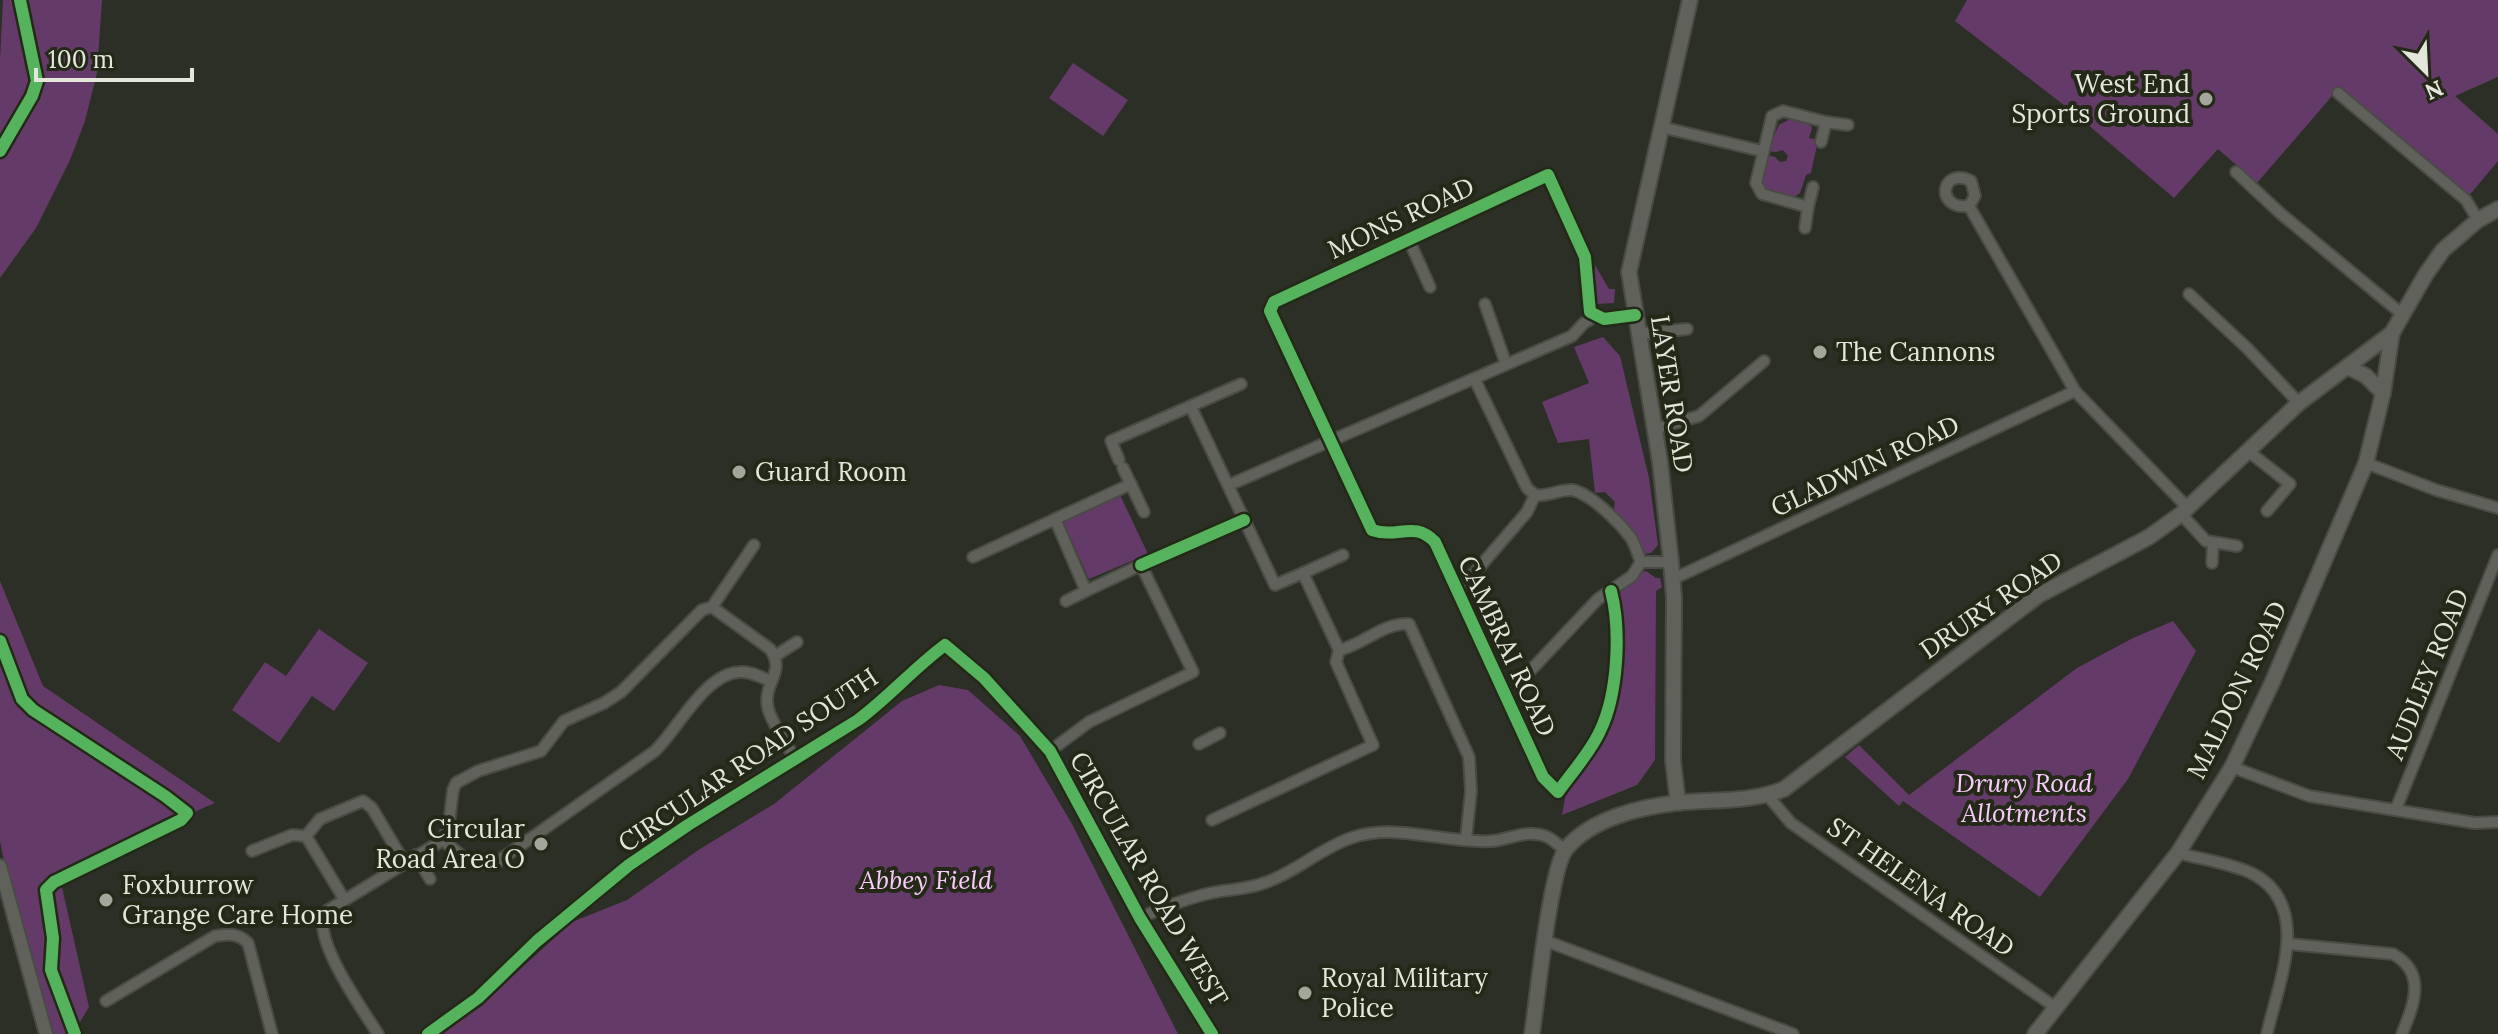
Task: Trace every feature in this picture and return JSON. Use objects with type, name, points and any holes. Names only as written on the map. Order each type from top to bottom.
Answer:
[{"type":"main road","name":"LAYER ROAD","points":[[1678,803],[1673,761],[1673,579],[1654,429],[1629,272],[1690,0]]},
{"type":"main road","points":[[2392,333],[2443,250],[2478,220],[2498,209]]},
{"type":"main road","name":"DRURY ROAD","points":[[1565,850],[1586,832],[1617,816],[1678,803],[1768,796],[1801,779],[2039,595],[2149,537],[2184,511],[2299,403],[2392,333]]},
{"type":"main road","name":"MALDON ROAD","points":[[2035,1034],[2178,853],[2232,767],[2272,683],[2366,463],[2383,393],[2392,333]]},
{"type":"main road","points":[[2348,367],[2366,376],[2383,393]]},
{"type":"main road","points":[[1532,1034],[1553,885],[1565,850]]},
{"type":"street","points":[[2338,93],[2466,200],[2478,220]]},
{"type":"street","points":[[1808,207],[1762,194],[1756,183],[1772,116],[1783,111],[1848,125]]},
{"type":"street","points":[[1821,142],[1826,122]]},
{"type":"street","points":[[1661,127],[1762,151]]},
{"type":"street","points":[[2236,172],[2402,314]]},
{"type":"street","name":"MONS ROAD","points":[[1274,302],[1548,175],[1585,257],[1588,270],[1587,303],[1590,312],[1596,316]]},
{"type":"street","points":[[1805,228],[1813,187]]},
{"type":"street","points":[[1969,206],[2075,391],[2184,511],[2206,541],[2237,546]]},
{"type":"street","name":"MONS ROAD","points":[[1408,238],[1430,287]]},
{"type":"street","points":[[2189,294],[2247,348],[2299,403]]},
{"type":"street","name":"CAMBRAI ROAD","points":[[1274,302],[1270,311],[1372,530],[1386,535],[1413,530],[1425,532],[1435,542],[1543,777],[1558,792],[1599,735],[1610,703],[1616,620],[1611,591]]},
{"type":"street","points":[[1485,304],[1506,364]]},
{"type":"street","points":[[1229,485],[1572,336],[1596,316],[1604,319],[1635,315]]},
{"type":"street","points":[[1639,334],[1687,329]]},
{"type":"street","points":[[1654,429],[1699,416],[1764,361]]},
{"type":"street","points":[[1475,380],[1527,488],[1535,495],[1545,497],[1566,490],[1586,495],[1631,539],[1641,562]]},
{"type":"street","points":[[1144,512],[1111,441],[1241,384]]},
{"type":"street","name":"GLADWIN ROAD","points":[[1673,579],[2075,391]]},
{"type":"street","points":[[1191,407],[1275,585],[1343,555]]},
{"type":"street","points":[[2248,451],[2290,484],[2267,511]]},
{"type":"street","points":[[2366,463],[2436,490],[2498,508]]},
{"type":"street","points":[[973,557],[1131,484]]},
{"type":"street","points":[[1458,592],[1527,512],[1535,495]]},
{"type":"street","points":[[1055,519],[1086,591]]},
{"type":"street","points":[[2212,563],[2213,543]]},
{"type":"street","points":[[712,607],[723,579],[754,545]]},
{"type":"street","name":"AUDLEY ROAD","points":[[2396,809],[2498,555]]},
{"type":"street","points":[[1641,562],[1671,562]]},
{"type":"street","points":[[1531,670],[1598,599],[1632,576],[1641,562]]},
{"type":"street","points":[[1050,751],[1089,722],[1193,672],[1141,565],[1066,601]]},
{"type":"street","points":[[1212,820],[1373,745],[1336,662],[1339,650],[1303,573]]},
{"type":"street","points":[[712,607],[770,649],[775,656],[778,664],[770,681],[767,697],[769,711],[795,759]]},
{"type":"street","points":[[378,1034],[335,961],[321,926],[325,912],[443,840],[456,783],[478,771],[541,751],[564,721],[621,692],[691,620],[702,610],[712,607]]},
{"type":"street","points":[[1339,650],[1352,647],[1397,623],[1409,624],[1469,757],[1471,791],[1466,839]]},
{"type":"street","points":[[775,656],[797,642]]},
{"type":"street","name":"CIRCULAR ROAD WEST","points":[[945,645],[984,678],[1050,751],[1140,918],[1212,1034]]},
{"type":"street","name":"CIRCULAR ROAD SOUTH","points":[[428,1034],[478,998],[537,941],[629,865],[884,701],[926,659],[945,645]]},
{"type":"street","points":[[443,840],[459,855],[478,865],[497,862],[655,751],[692,704],[728,674],[748,672],[770,681]]},
{"type":"street","points":[[1199,744],[1220,733]]},
{"type":"street","points":[[2232,767],[2309,796],[2475,823],[2498,822]]},
{"type":"street","name":"ST HELENA ROAD","points":[[1768,796],[1791,823],[2055,1007]]},
{"type":"street","points":[[306,836],[320,819],[363,801],[372,808],[404,862]]},
{"type":"street","points":[[1140,918],[1211,893],[1263,884],[1286,874],[1320,851],[1353,837],[1397,832],[1491,841],[1527,833],[1546,836],[1565,850]]},
{"type":"street","points":[[252,851],[267,850],[292,835],[306,836]]},
{"type":"street","points":[[306,836],[344,899]]},
{"type":"street","points":[[2178,853],[2252,874],[2261,880],[2280,904],[2289,944],[2267,1034]]},
{"type":"street","points":[[416,855],[430,879]]},
{"type":"street","points":[[0,866],[46,1034]]},
{"type":"street","points":[[106,1001],[215,936],[229,933],[242,937],[248,943],[272,1034]]},
{"type":"street","points":[[1546,941],[1793,1034]]},
{"type":"street","points":[[2289,944],[2393,954],[2404,960],[2411,968],[2415,988],[2402,1034]]},
{"type":"green space","points":[[3,0],[102,0],[97,73],[85,121],[70,160],[36,228],[0,278],[0,60]]},
{"type":"green space","name":"West End Sports Ground","points":[[1967,0],[2498,0],[2498,77],[2455,96],[2498,134],[2498,161],[2468,197],[2339,88],[2257,183],[2218,149],[2174,198],[2073,112],[1955,21]]},
{"type":"green space","points":[[1073,63],[1128,100],[1103,136],[1049,98]]},
{"type":"green space","points":[[1790,119],[1809,123],[1812,128],[1809,138],[1818,140],[1811,173],[1806,175],[1800,193],[1794,197],[1767,191],[1761,185],[1767,155],[1780,162],[1786,161],[1788,156],[1783,150],[1767,151],[1779,125]]},
{"type":"green space","points":[[1595,265],[1609,289],[1615,289],[1614,303],[1596,304]]},
{"type":"green space","points":[[1603,337],[1620,356],[1649,478],[1658,545],[1651,553],[1644,554],[1639,540],[1613,513],[1615,502],[1605,492],[1595,493],[1589,439],[1558,443],[1542,402],[1589,383],[1574,347]]},
{"type":"green space","points":[[1120,495],[1148,554],[1089,579],[1063,521]]},
{"type":"green space","points":[[1646,571],[1660,578],[1662,587],[1656,591],[1655,760],[1637,785],[1562,815],[1567,787],[1607,731],[1620,680],[1620,593],[1637,573]]},
{"type":"green space","points":[[0,581],[43,686],[215,803],[194,812],[179,828],[62,887],[89,1007],[77,1027],[78,1034],[52,1034],[0,841]]},
{"type":"green space","name":"Drury Road Allotments","points":[[2173,621],[2196,651],[2128,779],[2040,897],[1903,801],[1899,806],[1845,757],[1859,745],[1909,795],[2077,668]]},
{"type":"green space","points":[[319,629],[368,663],[334,711],[312,696],[279,743],[232,710],[265,662],[286,676]]},
{"type":"green space","name":"Abbey Field","points":[[939,685],[968,690],[1020,736],[1072,824],[1178,1034],[443,1034],[487,999],[572,922],[627,900],[700,849],[774,804],[902,701]]},
{"type":"cycle path","points":[[0,151],[32,96],[37,81],[20,0]]},
{"type":"cycle path","points":[[1611,591],[1617,643],[1611,699],[1596,739],[1558,792],[1543,777],[1435,542],[1420,532],[1372,530],[1270,311],[1274,302],[1548,175],[1585,257],[1590,312],[1604,319],[1635,315]]},
{"type":"cycle path","points":[[1141,565],[1244,520]]},
{"type":"cycle path","points":[[0,641],[22,699],[33,710],[187,813],[181,820],[54,882],[46,890],[53,938],[51,970],[75,1034]]},
{"type":"cycle path","points":[[428,1034],[478,998],[537,941],[629,865],[858,720],[945,645],[984,678],[1050,751],[1140,918],[1212,1034]]},
{"type":"place","name":"West End Sports Ground","points":[[2206,99]]},
{"type":"place","name":"The Cannons","points":[[1820,352]]},
{"type":"place","name":"Guard Room","points":[[739,472]]},
{"type":"place","name":"Circular Road Area O","points":[[541,844]]},
{"type":"place","name":"Foxburrow Grange Care Home","points":[[106,900]]},
{"type":"place","name":"Royal Military Police","points":[[1305,993]]}]
